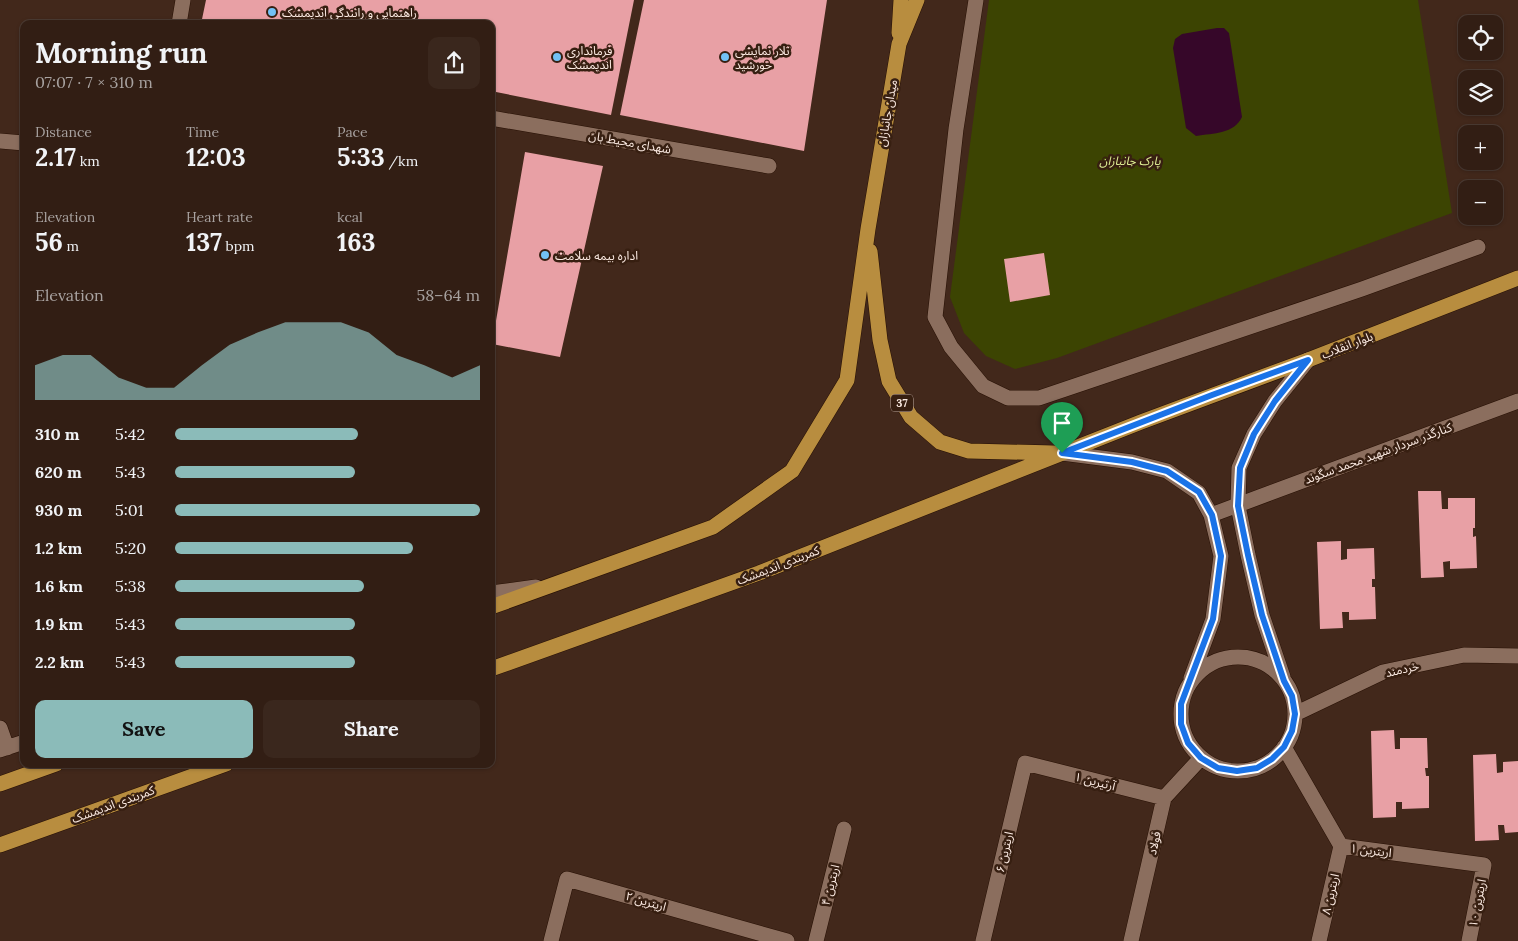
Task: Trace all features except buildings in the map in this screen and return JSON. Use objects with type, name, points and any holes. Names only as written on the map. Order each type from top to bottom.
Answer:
[{"type":"main road","name":"37","points":[[899,44],[901,0]]},
{"type":"main road","name":"میدان جانبازان","points":[[868,229],[899,44],[917,0]]},
{"type":"main road","name":"37","points":[[868,229],[880,340],[889,381],[911,417],[940,442],[969,451],[1062,453]]},
{"type":"main road","points":[[495,606],[712,527],[792,471],[847,380],[868,229]]},
{"type":"main road","name":"بلوار انقلاب","points":[[1062,453],[1518,278]]},
{"type":"main road","name":"کمربندی اندیمشک","points":[[495,668],[759,573],[1062,453]]},
{"type":"main road","points":[[0,784],[45,768]]},
{"type":"main road","name":"کمربندی اندیمشک","points":[[0,845],[215,768]]},
{"type":"street","points":[[179,20],[183,0]]},
{"type":"street","points":[[976,0],[956,129],[935,317],[951,347],[983,386],[1008,398],[1039,398],[1362,289],[1478,247]]},
{"type":"street","name":"شهدای محیط بان","points":[[495,119],[769,166]]},
{"type":"street","points":[[0,141],[20,143]]},
{"type":"street","points":[[1062,453],[1132,462],[1167,471],[1199,492],[1212,515],[1221,556],[1213,619],[1181,704],[1181,724],[1188,743],[1201,758],[1218,768],[1237,771],[1257,768],[1272,759],[1284,747],[1292,731],[1295,714],[1292,696],[1284,681],[1262,615],[1238,506],[1240,468],[1254,434],[1275,401],[1308,360]]},
{"type":"street","name":"کنارگذر سردار شهید محمد سگوند","points":[[1212,515],[1518,401]]},
{"type":"street","points":[[495,592],[552,585]]},
{"type":"street","name":"خردمند","points":[[1295,714],[1383,672],[1464,655],[1518,656]]},
{"type":"street","points":[[1188,686],[1200,670],[1218,661],[1237,657],[1257,660],[1272,668],[1284,681]]},
{"type":"street","points":[[0,728],[4,749],[20,743]]},
{"type":"street","name":"اریترین ۱","points":[[1284,747],[1341,846],[1484,865]]},
{"type":"street","name":"فولاد","points":[[1131,941],[1164,798],[1201,758]]},
{"type":"street","name":"آرتیرین ۱","points":[[1025,763],[1164,798]]},
{"type":"street","name":"اریترین ۶","points":[[983,941],[1025,763]]},
{"type":"street","name":"اریترین ۴","points":[[816,941],[844,829]]},
{"type":"street","name":"اریترین ۸","points":[[1319,941],[1341,846]]},
{"type":"street","name":"اریترین ۱۰","points":[[1469,941],[1484,865]]},
{"type":"street","name":"اریترین ۲","points":[[551,941],[567,879],[787,941]]},
{"type":"green space","name":"پارک جانبازان","points":[[989,0],[1418,0],[1452,213],[1057,358],[1015,369],[986,356],[964,333],[950,297]]},
{"type":"shaded area","points":[[1224,28],[1229,33],[1242,117],[1229,130],[1196,136],[1186,128],[1173,48],[1175,39],[1182,34]]},
{"type":"place","name":"راهنمایی و رانندگی اندیمشک","points":[[272,12]]},
{"type":"place","name":"فرمانداری اندیمشک","points":[[557,57]]},
{"type":"place","name":"تلار نمایشی خورشید","points":[[725,57]]},
{"type":"place","name":"اداره بیمه سلامت","points":[[545,255]]},
{"type":"route","points":[[1308,360],[1275,401],[1254,434],[1240,468],[1238,506],[1248,555],[1262,615],[1284,681],[1292,696],[1295,714],[1292,731],[1284,747],[1272,759],[1257,768],[1237,771],[1218,768],[1201,758],[1188,743],[1181,724],[1181,704],[1213,619],[1221,556],[1212,515],[1199,492],[1167,471],[1132,462],[1062,453],[1308,360]]}]
